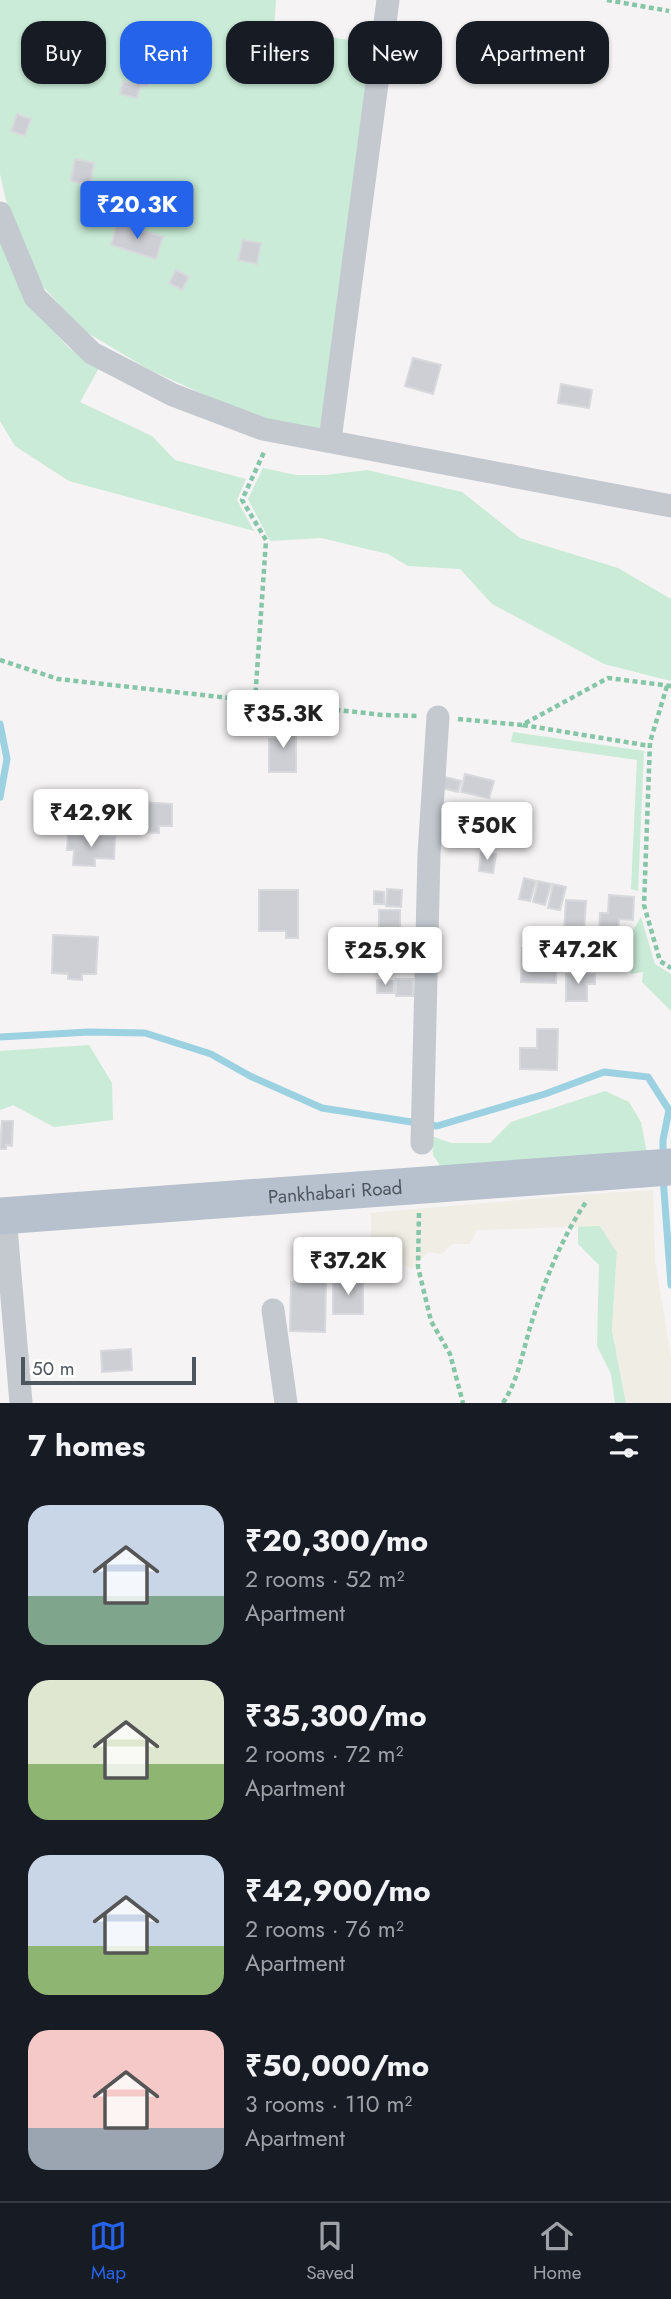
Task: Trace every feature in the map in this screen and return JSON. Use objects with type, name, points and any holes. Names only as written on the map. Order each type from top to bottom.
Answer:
[{"type":"main road","name":"Pankhabari Road","points":[[3,1216],[639,1169]]},
{"type":"street","points":[[330,440],[388,0]]},
{"type":"street","points":[[0,213],[35,298],[92,353],[173,395],[263,429],[671,506]]},
{"type":"street","points":[[422,1143],[429,854],[438,717]]},
{"type":"street","points":[[3,1216],[21,1403]]},
{"type":"street","points":[[273,1310],[286,1403]]},
{"type":"path","points":[[607,0],[669,11]]},
{"type":"path","points":[[255,701],[266,540],[242,500],[265,454],[263,429]]},
{"type":"path","points":[[0,660],[58,679],[383,715],[522,725],[650,746]]},
{"type":"path","points":[[522,725],[608,678],[669,686],[650,746],[644,905],[660,961],[671,968]]},
{"type":"path","points":[[503,1403],[513,1389],[533,1319],[570,1225],[639,1169]]},
{"type":"path","points":[[420,1186],[418,1267],[431,1321],[450,1354],[463,1403]]},
{"type":"green space","points":[[0,0],[276,0],[275,21],[226,21],[226,84],[334,84],[334,38],[348,40],[348,84],[371,84],[321,430],[264,422],[148,369],[81,329],[40,283],[10,217],[0,174]]},
{"type":"green space","points":[[0,215],[29,304],[69,348],[99,368],[80,402],[152,436],[175,460],[246,479],[237,500],[254,531],[69,481],[15,446],[0,421]]},
{"type":"green space","points":[[263,468],[296,475],[326,475],[367,470],[462,492],[520,538],[618,568],[671,599],[671,681],[604,664],[492,604],[460,569],[408,566],[388,554],[321,538],[270,541],[248,499]]},
{"type":"green space","points":[[513,732],[644,751],[638,891],[631,889],[637,760],[511,742]]},
{"type":"green space","points":[[641,917],[655,964],[671,974],[671,1011],[642,982],[643,972],[631,974],[633,930]]},
{"type":"green space","points":[[89,1045],[112,1083],[113,1120],[54,1127],[13,1105],[0,1110],[0,1051]]},
{"type":"green space","points":[[605,1091],[629,1102],[641,1122],[648,1159],[449,1179],[433,1155],[432,1136],[451,1143],[490,1143],[511,1122]]},
{"type":"green space","points":[[578,1226],[600,1226],[617,1252],[612,1330],[626,1403],[615,1403],[611,1374],[597,1346],[599,1265],[578,1244]]},
{"type":"sand","points":[[653,1190],[655,1261],[671,1357],[671,1403],[626,1403],[612,1330],[617,1252],[600,1226],[477,1230],[470,1244],[452,1244],[442,1254],[428,1252],[412,1269],[394,1260],[371,1259],[371,1213]]},
{"type":"building","points":[[122,84],[148,84],[141,85],[137,98],[120,94]]},
{"type":"building","points":[[17,114],[31,119],[25,136],[11,131]]},
{"type":"building","points":[[75,159],[94,163],[90,185],[71,181]]},
{"type":"building","points":[[117,223],[163,237],[156,259],[111,245]]},
{"type":"building","points":[[243,240],[261,243],[257,264],[238,260]]},
{"type":"building","points":[[176,270],[189,277],[182,290],[169,283]]},
{"type":"building","points":[[413,358],[441,365],[433,394],[405,386]]},
{"type":"building","points":[[561,384],[592,390],[589,408],[558,403]]},
{"type":"building","points":[[277,725],[296,725],[296,772],[269,772],[269,739],[277,739]]},
{"type":"building","points":[[465,774],[494,781],[489,798],[461,792]]},
{"type":"building","points":[[445,777],[461,781],[458,792],[442,788]]},
{"type":"building","points":[[140,802],[172,804],[172,826],[159,826],[159,833],[139,832]]},
{"type":"building","points":[[68,835],[115,837],[114,859],[95,858],[95,866],[73,865],[74,850],[67,850]]},
{"type":"building","points":[[481,852],[496,854],[493,873],[479,871]]},
{"type":"building","points":[[524,878],[536,881],[530,901],[519,899]]},
{"type":"building","points":[[538,881],[551,884],[545,905],[533,902]]},
{"type":"building","points":[[553,884],[566,887],[560,910],[548,908]]},
{"type":"building","points":[[387,889],[402,890],[401,907],[386,906]]},
{"type":"building","points":[[259,890],[298,890],[298,938],[286,938],[286,931],[259,931]]},
{"type":"building","points":[[374,891],[384,892],[384,904],[374,904]]},
{"type":"building","points":[[609,895],[634,897],[633,920],[619,919],[618,934],[626,934],[624,954],[598,952],[600,913],[608,913]]},
{"type":"building","points":[[566,900],[586,901],[584,933],[564,932]]},
{"type":"building","points":[[379,910],[400,910],[400,936],[379,936]]},
{"type":"building","points":[[53,935],[98,937],[96,974],[82,974],[82,980],[68,979],[68,974],[52,973]]},
{"type":"building","points":[[522,948],[557,948],[556,983],[521,982]]},
{"type":"building","points":[[566,974],[595,974],[595,984],[587,984],[587,1001],[566,1001]]},
{"type":"building","points":[[396,979],[413,979],[413,996],[396,996]]},
{"type":"building","points":[[377,980],[394,981],[394,993],[377,993]]},
{"type":"building","points":[[537,1029],[558,1029],[557,1070],[520,1069],[520,1048],[537,1048]]},
{"type":"building","points":[[2,1121],[13,1121],[12,1146],[6,1145],[6,1149],[0,1149]]},
{"type":"building","points":[[332,1238],[364,1239],[362,1273],[331,1271]]},
{"type":"building","points":[[333,1280],[363,1280],[363,1314],[333,1314]]},
{"type":"building","points":[[291,1282],[326,1282],[325,1332],[290,1331]]},
{"type":"building","points":[[131,1349],[132,1370],[102,1372],[101,1351]]},
{"type":"waterway","points":[[0,724],[7,759],[0,797]]},
{"type":"waterway","points":[[0,1037],[89,1032],[145,1033],[211,1054],[250,1076],[322,1108],[437,1126],[545,1094],[604,1072],[648,1077],[669,1110],[663,1140],[663,1158]]},
{"type":"waterway","points":[[663,1177],[671,1285]]}]
